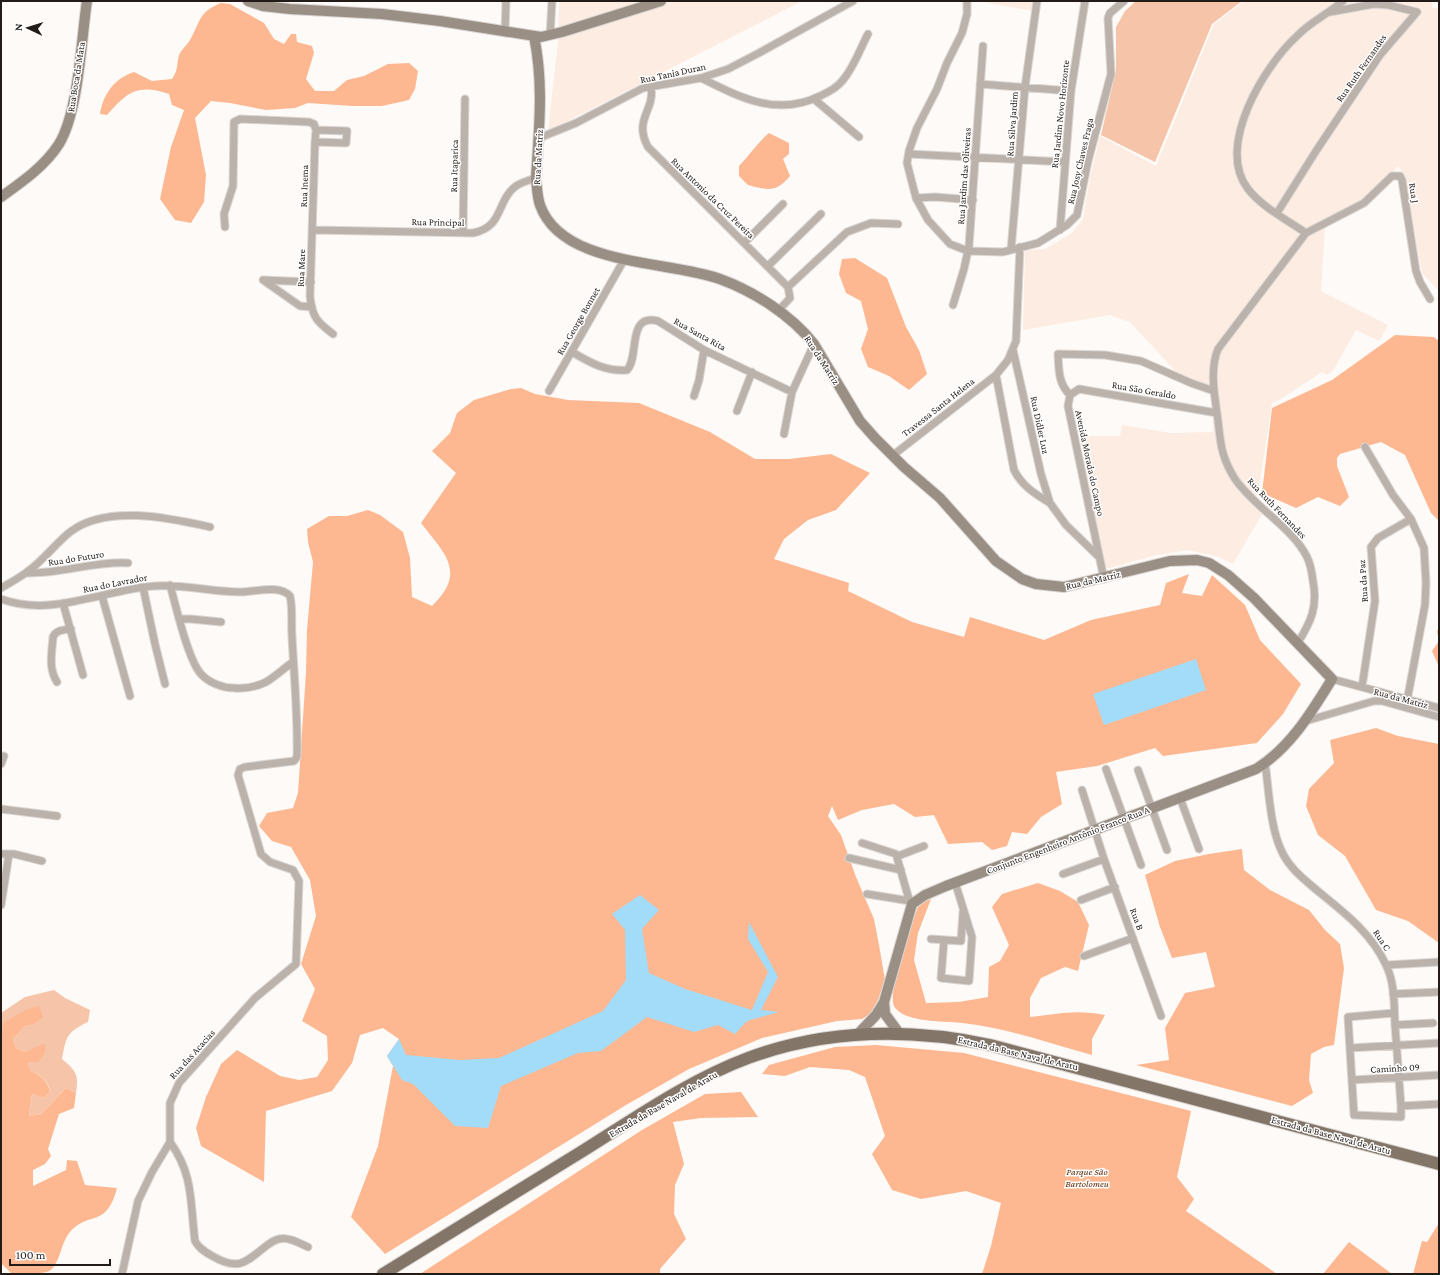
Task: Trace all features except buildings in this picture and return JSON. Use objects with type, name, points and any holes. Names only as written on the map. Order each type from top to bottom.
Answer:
[{"type":"main road","name":"Estrada da Base Naval de Aratu","points":[[383,1274],[627,1123],[718,1072],[748,1058],[828,1037],[858,1034],[899,1033],[961,1039],[1034,1055],[1439,1164]]},
{"type":"street","name":"Rua Boca da Mata","points":[[1,197],[38,168],[59,143],[65,130],[74,99],[87,1]]},
{"type":"street","points":[[248,1],[406,17],[534,36],[550,36],[661,1]]},
{"type":"street","points":[[505,32],[506,1]]},
{"type":"street","points":[[550,36],[552,1]]},
{"type":"street","name":"Rua Tania Duran","points":[[539,138],[576,123],[643,88],[701,78],[742,62],[853,1]]},
{"type":"street","name":"Rua Josy Chaves Fraga","points":[[968,1],[967,14],[962,33],[947,63],[937,89],[917,128],[907,163],[916,198],[928,220],[942,238],[959,249],[992,253],[1011,250],[1044,240],[1073,220],[1080,208],[1088,161],[1111,74],[1108,18],[1110,13],[1124,1]]},
{"type":"street","name":"Rua Silva Jardim","points":[[1011,250],[1025,87],[1038,1]]},
{"type":"street","name":"Rua Jardim Novo Horizonte","points":[[1060,230],[1071,90],[1085,1]]},
{"type":"street","name":"Rua Ruth Fernandes","points":[[1298,644],[1310,621],[1315,604],[1315,588],[1308,558],[1300,546],[1254,501],[1236,481],[1223,456],[1218,430],[1214,391],[1214,362],[1218,349],[1273,279],[1306,233],[1277,213],[1248,190],[1240,178],[1236,166],[1238,140],[1248,108],[1266,72],[1295,37],[1343,1]]},
{"type":"street","name":"Rua Ruth Fernandes","points":[[1277,213],[1380,55],[1417,12],[1388,5],[1374,4],[1330,12]]},
{"type":"street","points":[[701,78],[729,92],[754,102],[795,106],[830,91],[843,80],[868,34]]},
{"type":"street","name":"Rua da Matriz","points":[[534,36],[541,76],[536,178],[540,204],[553,225],[574,242],[590,250],[624,260],[686,270],[719,279],[752,294],[797,326],[814,344],[860,421],[892,456],[940,498],[996,561],[1022,579],[1036,584],[1064,588],[1170,561],[1185,559],[1209,563],[1240,586],[1332,679],[1408,701],[1439,708]]},
{"type":"street","name":"Rua Jardim das Oliveiras","points":[[953,305],[968,251],[973,200],[983,46]]},
{"type":"street","points":[[980,84],[1071,90]]},
{"type":"street","name":"Rua Antonio da Cruz Pereira","points":[[651,86],[651,98],[642,127],[648,147],[788,287]]},
{"type":"street","name":"Rua Itaparica","points":[[463,233],[465,99]]},
{"type":"street","points":[[814,99],[859,137]]},
{"type":"street","points":[[225,227],[226,208],[233,186],[234,122],[240,119],[309,122],[314,124],[316,130],[347,131],[346,143],[316,142]]},
{"type":"street","name":"Rua Inema","points":[[313,230],[316,130]]},
{"type":"street","points":[[909,154],[1065,162]]},
{"type":"street","name":"Rua J","points":[[1306,233],[1364,203],[1392,176],[1400,176],[1402,180],[1416,271],[1420,282],[1430,299]]},
{"type":"street","name":"Rua Principal","points":[[313,230],[463,233],[481,231],[489,228],[494,222],[510,193],[522,182],[536,178]]},
{"type":"street","points":[[916,198],[973,200]]},
{"type":"street","points":[[744,243],[783,204]]},
{"type":"street","points":[[768,266],[821,214]]},
{"type":"street","points":[[778,312],[790,298],[788,287],[846,232],[871,223],[898,224]]},
{"type":"street","name":"Rua Mare","points":[[312,307],[311,282],[313,230]]},
{"type":"street","points":[[1013,350],[1016,341],[1020,247]]},
{"type":"street","name":"Rua George Bonnet","points":[[549,391],[624,260]]},
{"type":"street","points":[[311,282],[263,280],[300,306],[312,307],[317,322],[333,334]]},
{"type":"street","name":"Rua Santa Rita","points":[[572,352],[597,366],[612,370],[627,370],[632,361],[637,330],[648,320],[658,321],[704,350],[792,392]]},
{"type":"street","points":[[784,434],[792,392],[814,344]]},
{"type":"street","points":[[694,396],[700,380],[704,350]]},
{"type":"street","name":"Travessa Santa Helena","points":[[892,456],[996,374],[1008,360],[1013,350]]},
{"type":"street","name":"Rua Didler Luz","points":[[1013,350],[1041,474],[1050,503],[1066,525],[1098,556]]},
{"type":"street","points":[[1070,394],[1063,387],[1061,382],[1058,354],[1105,355],[1141,361],[1191,384],[1214,391]]},
{"type":"street","points":[[736,410],[752,372]]},
{"type":"street","name":"Rua Didler Luz","points":[[996,374],[1014,470],[1026,487],[1050,503]]},
{"type":"street","name":"Rua São Geraldo","points":[[1070,394],[1079,389],[1217,412]]},
{"type":"street","name":"Avenida Morada do Campo","points":[[1070,394],[1068,406],[1104,579]]},
{"type":"street","points":[[1364,447],[1393,495],[1411,519],[1424,548],[1426,583],[1422,620],[1408,701]]},
{"type":"street","points":[[1,588],[27,573],[70,532],[92,521],[124,517],[155,516],[210,527]]},
{"type":"street","name":"Rua da Paz","points":[[1362,687],[1375,601],[1371,547],[1378,538],[1411,519]]},
{"type":"street","name":"Rua do Futuro","points":[[27,573],[55,572],[109,562],[128,563]]},
{"type":"street","points":[[170,585],[179,619],[196,666],[200,674],[214,684],[230,688],[244,689],[266,682],[293,662]]},
{"type":"street","name":"Rua do Lavrador","points":[[1,599],[30,604],[63,603],[102,596],[143,586],[170,585],[227,592],[281,590],[290,596],[291,602],[293,662]]},
{"type":"street","points":[[143,586],[165,684]]},
{"type":"street","points":[[102,596],[130,696]]},
{"type":"street","points":[[63,603],[83,675]]},
{"type":"street","points":[[179,619],[191,618],[221,622]]},
{"type":"street","points":[[57,682],[50,667],[53,637],[58,631],[70,629]]},
{"type":"street","name":"Rua das Acacias","points":[[170,1142],[170,1103],[179,1083],[255,998],[296,964],[299,915],[299,881],[293,870],[270,862],[261,854],[238,775],[240,769],[246,767],[296,760],[296,696],[293,662]]},
{"type":"street","name":"Conjunto Engenheiro Antônio Franco Rua A","points":[[911,903],[925,894],[955,882],[1247,773],[1265,763],[1286,744],[1306,721],[1332,679]]},
{"type":"street","points":[[1306,721],[1374,701],[1382,701],[1439,717]]},
{"type":"street","points":[[1,764],[4,756]]},
{"type":"street","name":"Rua C","points":[[1265,763],[1274,823],[1282,852],[1291,866],[1302,878],[1363,930],[1386,966],[1393,994],[1401,1106]]},
{"type":"street","points":[[1106,769],[1142,865]]},
{"type":"street","points":[[1138,770],[1167,850]]},
{"type":"street","name":"Rua B","points":[[1082,790],[1104,859],[1161,1016]]},
{"type":"street","points":[[1180,798],[1199,849]]},
{"type":"street","points":[[1,809],[57,816]]},
{"type":"street","points":[[858,1034],[876,1016],[884,1002],[911,903],[898,856],[894,852],[862,843]]},
{"type":"street","points":[[898,856],[924,846]]},
{"type":"street","points":[[1,854],[25,856],[42,861]]},
{"type":"street","points":[[1,905],[9,854]]},
{"type":"street","points":[[849,858],[901,870]]},
{"type":"street","points":[[1063,874],[1104,859]]},
{"type":"street","points":[[944,940],[941,978],[969,981],[972,936],[955,882]]},
{"type":"street","points":[[1081,900],[1115,887]]},
{"type":"street","points":[[867,894],[911,903]]},
{"type":"street","points":[[931,939],[961,941],[964,908]]},
{"type":"street","points":[[1084,956],[1133,938]]},
{"type":"street","points":[[1386,966],[1439,962]]},
{"type":"street","points":[[1393,994],[1439,992]]},
{"type":"street","points":[[884,1002],[885,1014],[899,1033]]},
{"type":"street","points":[[1394,1014],[1348,1016],[1354,1115],[1401,1117],[1401,1106],[1439,1104]]},
{"type":"street","points":[[1395,1025],[1433,1023]]},
{"type":"street","points":[[1350,1048],[1439,1044]]},
{"type":"street","name":"Caminho 09","points":[[1352,1080],[1439,1075]]},
{"type":"street","points":[[122,1274],[138,1201],[152,1172],[170,1142],[180,1158],[190,1183],[196,1242],[201,1249],[220,1260],[237,1265],[246,1261],[271,1242],[280,1239],[293,1240],[308,1247]]},
{"type":"shaded area","points":[[559,1],[802,1],[548,131],[558,42]]},
{"type":"shaded area","points":[[988,1],[1034,1],[1033,11],[988,3]]},
{"type":"shaded area","points":[[1136,1],[1242,1],[1212,24],[1155,162],[1101,135],[1116,70],[1116,27],[1125,11]]},
{"type":"shaded area","points":[[1244,1],[1414,1],[1432,2],[1432,7],[1439,9],[1439,291],[1422,273],[1405,176],[1398,166],[1370,195],[1345,210],[1351,214],[1325,228],[1321,291],[1388,325],[1379,341],[1356,330],[1332,372],[1327,375],[1322,372],[1272,403],[1258,495],[1249,497],[1248,500],[1262,514],[1233,564],[1219,557],[1188,550],[1153,556],[1106,569],[1079,436],[1120,436],[1122,425],[1171,433],[1213,432],[1211,388],[1179,375],[1130,322],[1110,315],[1023,330],[1025,250],[1045,249],[1072,233],[1083,219],[1090,178],[1100,136],[1156,166],[1214,24]]},
{"type":"shaded area","points":[[54,990],[65,998],[90,1010],[88,1022],[72,1032],[66,1040],[62,1059],[71,1067],[77,1077],[76,1093],[66,1088],[41,1114],[29,1116],[32,1094],[44,1098],[50,1092],[46,1081],[31,1071],[28,1062],[45,1044],[25,1052],[16,1048],[13,1039],[24,1027],[34,1024],[39,1006],[1,1040],[1,1013],[25,997]]},
{"type":"green space","points":[[221,3],[230,4],[264,23],[274,39],[284,44],[291,34],[296,34],[297,42],[312,46],[314,53],[306,79],[315,91],[334,91],[347,80],[364,76],[388,64],[409,63],[418,71],[415,89],[409,100],[382,106],[352,106],[308,103],[295,108],[266,110],[211,101],[195,118],[206,175],[204,202],[191,223],[175,220],[160,199],[171,147],[184,110],[172,105],[169,94],[158,91],[141,90],[128,95],[121,100],[107,115],[100,114],[104,100],[111,88],[121,78],[127,75],[134,72],[152,81],[172,79],[179,55],[190,40],[201,18],[208,10]]},
{"type":"green space","points":[[769,133],[789,143],[789,154],[783,159],[790,176],[776,188],[766,189],[748,185],[739,176],[739,166]]},
{"type":"green space","points":[[855,258],[887,278],[906,327],[919,350],[927,374],[909,390],[889,376],[868,367],[861,349],[868,329],[861,301],[846,293],[839,274],[842,259]]},
{"type":"green space","points":[[1395,335],[1434,337],[1439,341],[1439,521],[1431,513],[1405,455],[1381,442],[1340,454],[1337,458],[1337,466],[1349,497],[1340,506],[1318,497],[1296,508],[1262,493],[1272,408],[1332,380]]},
{"type":"green space","points":[[521,388],[535,394],[568,400],[639,403],[710,432],[755,459],[789,459],[831,454],[870,473],[836,510],[808,520],[784,539],[774,559],[849,583],[848,591],[912,622],[964,637],[970,617],[1044,640],[1091,620],[1160,605],[1166,583],[1189,574],[1182,593],[1202,596],[1212,575],[1245,605],[1260,640],[1301,684],[1283,714],[1257,743],[1163,756],[1155,748],[1097,766],[1056,772],[1062,804],[1041,817],[1027,834],[1012,832],[1007,846],[992,850],[982,842],[948,844],[934,815],[915,817],[894,804],[862,810],[838,820],[832,806],[828,816],[841,835],[856,877],[874,919],[879,945],[885,980],[878,1000],[870,1014],[862,1019],[837,1021],[762,1038],[689,1069],[626,1105],[385,1254],[351,1217],[378,1146],[393,1066],[387,1056],[399,1039],[383,1028],[360,1035],[352,1063],[332,1091],[266,1111],[264,1182],[201,1146],[196,1128],[206,1097],[221,1064],[237,1050],[280,1076],[299,1080],[317,1077],[328,1060],[327,1036],[302,1021],[315,989],[301,964],[316,916],[310,880],[291,847],[272,841],[259,826],[267,813],[293,808],[298,793],[306,672],[307,630],[313,562],[308,542],[307,529],[329,516],[347,516],[368,510],[380,515],[403,532],[410,558],[412,597],[432,606],[443,594],[448,583],[450,573],[449,563],[438,544],[421,523],[456,473],[432,451],[450,433],[457,413],[474,400],[511,389]]},
{"type":"green space","points":[[1439,628],[1439,641],[1437,631]]},
{"type":"green space","points":[[1439,641],[1439,667],[1432,651]]},
{"type":"green space","points":[[1376,728],[1398,736],[1439,744],[1439,943],[1408,921],[1376,910],[1345,856],[1318,835],[1306,806],[1309,789],[1334,763],[1330,740]]},
{"type":"green space","points":[[1242,849],[1244,870],[1270,890],[1309,910],[1325,930],[1340,944],[1344,968],[1334,1045],[1324,1047],[1311,1054],[1309,1080],[1313,1093],[1292,1106],[1136,1065],[1169,1060],[1165,1028],[1185,993],[1215,987],[1206,952],[1172,958],[1160,927],[1145,875],[1175,861]]},
{"type":"green space","points":[[1038,883],[1060,891],[1078,902],[1089,925],[1078,971],[1065,967],[1041,978],[1030,998],[1030,1017],[1076,1012],[1105,1015],[1092,1039],[1092,1055],[994,1028],[962,1023],[925,1020],[906,1016],[899,1012],[894,1006],[894,986],[897,971],[920,902],[931,899],[918,933],[914,960],[926,1003],[959,1002],[988,997],[989,967],[1000,961],[1009,945],[992,907],[1002,894]]},
{"type":"green space","points":[[39,1006],[43,1017],[34,1024],[24,1027],[13,1039],[16,1048],[25,1052],[45,1043],[45,1053],[38,1062],[28,1062],[31,1071],[44,1079],[50,1092],[44,1098],[32,1094],[29,1116],[41,1114],[66,1088],[76,1093],[74,1108],[59,1114],[48,1149],[51,1156],[45,1164],[33,1170],[33,1186],[66,1170],[67,1160],[77,1161],[85,1185],[117,1188],[113,1201],[103,1214],[77,1225],[70,1232],[57,1261],[51,1270],[38,1273],[12,1274],[1,1263],[1,1040],[4,1022],[28,1009]]},
{"type":"green space","name":"Parque São Bartolomeu","points":[[876,1045],[964,1053],[1191,1111],[1177,1177],[1194,1199],[1186,1211],[1277,1274],[982,1274],[991,1246],[1001,1203],[966,1191],[921,1199],[892,1190],[872,1154],[885,1136],[865,1077],[849,1070],[810,1067],[785,1076],[762,1074],[769,1065],[835,1047]]},
{"type":"green space","points":[[741,1092],[758,1117],[701,1118],[673,1122],[684,1164],[675,1185],[674,1214],[686,1239],[660,1269],[660,1274],[420,1274],[642,1130],[705,1094]]},
{"type":"green space","points":[[1439,1223],[1439,1274],[1413,1274],[1422,1241],[1427,1242]]},
{"type":"green space","points":[[1349,1242],[1392,1274],[1323,1274]]},
{"type":"water","points":[[1196,659],[1206,690],[1104,725],[1093,694]]},
{"type":"water","points":[[640,895],[659,910],[642,929],[649,973],[685,989],[752,1010],[768,972],[748,939],[749,922],[778,977],[761,1010],[779,1012],[747,1021],[735,1034],[718,1025],[694,1032],[647,1017],[601,1051],[578,1053],[501,1086],[488,1128],[455,1126],[413,1084],[402,1080],[387,1056],[399,1039],[406,1055],[460,1060],[499,1058],[603,1011],[626,980],[625,930],[612,914]]}]
